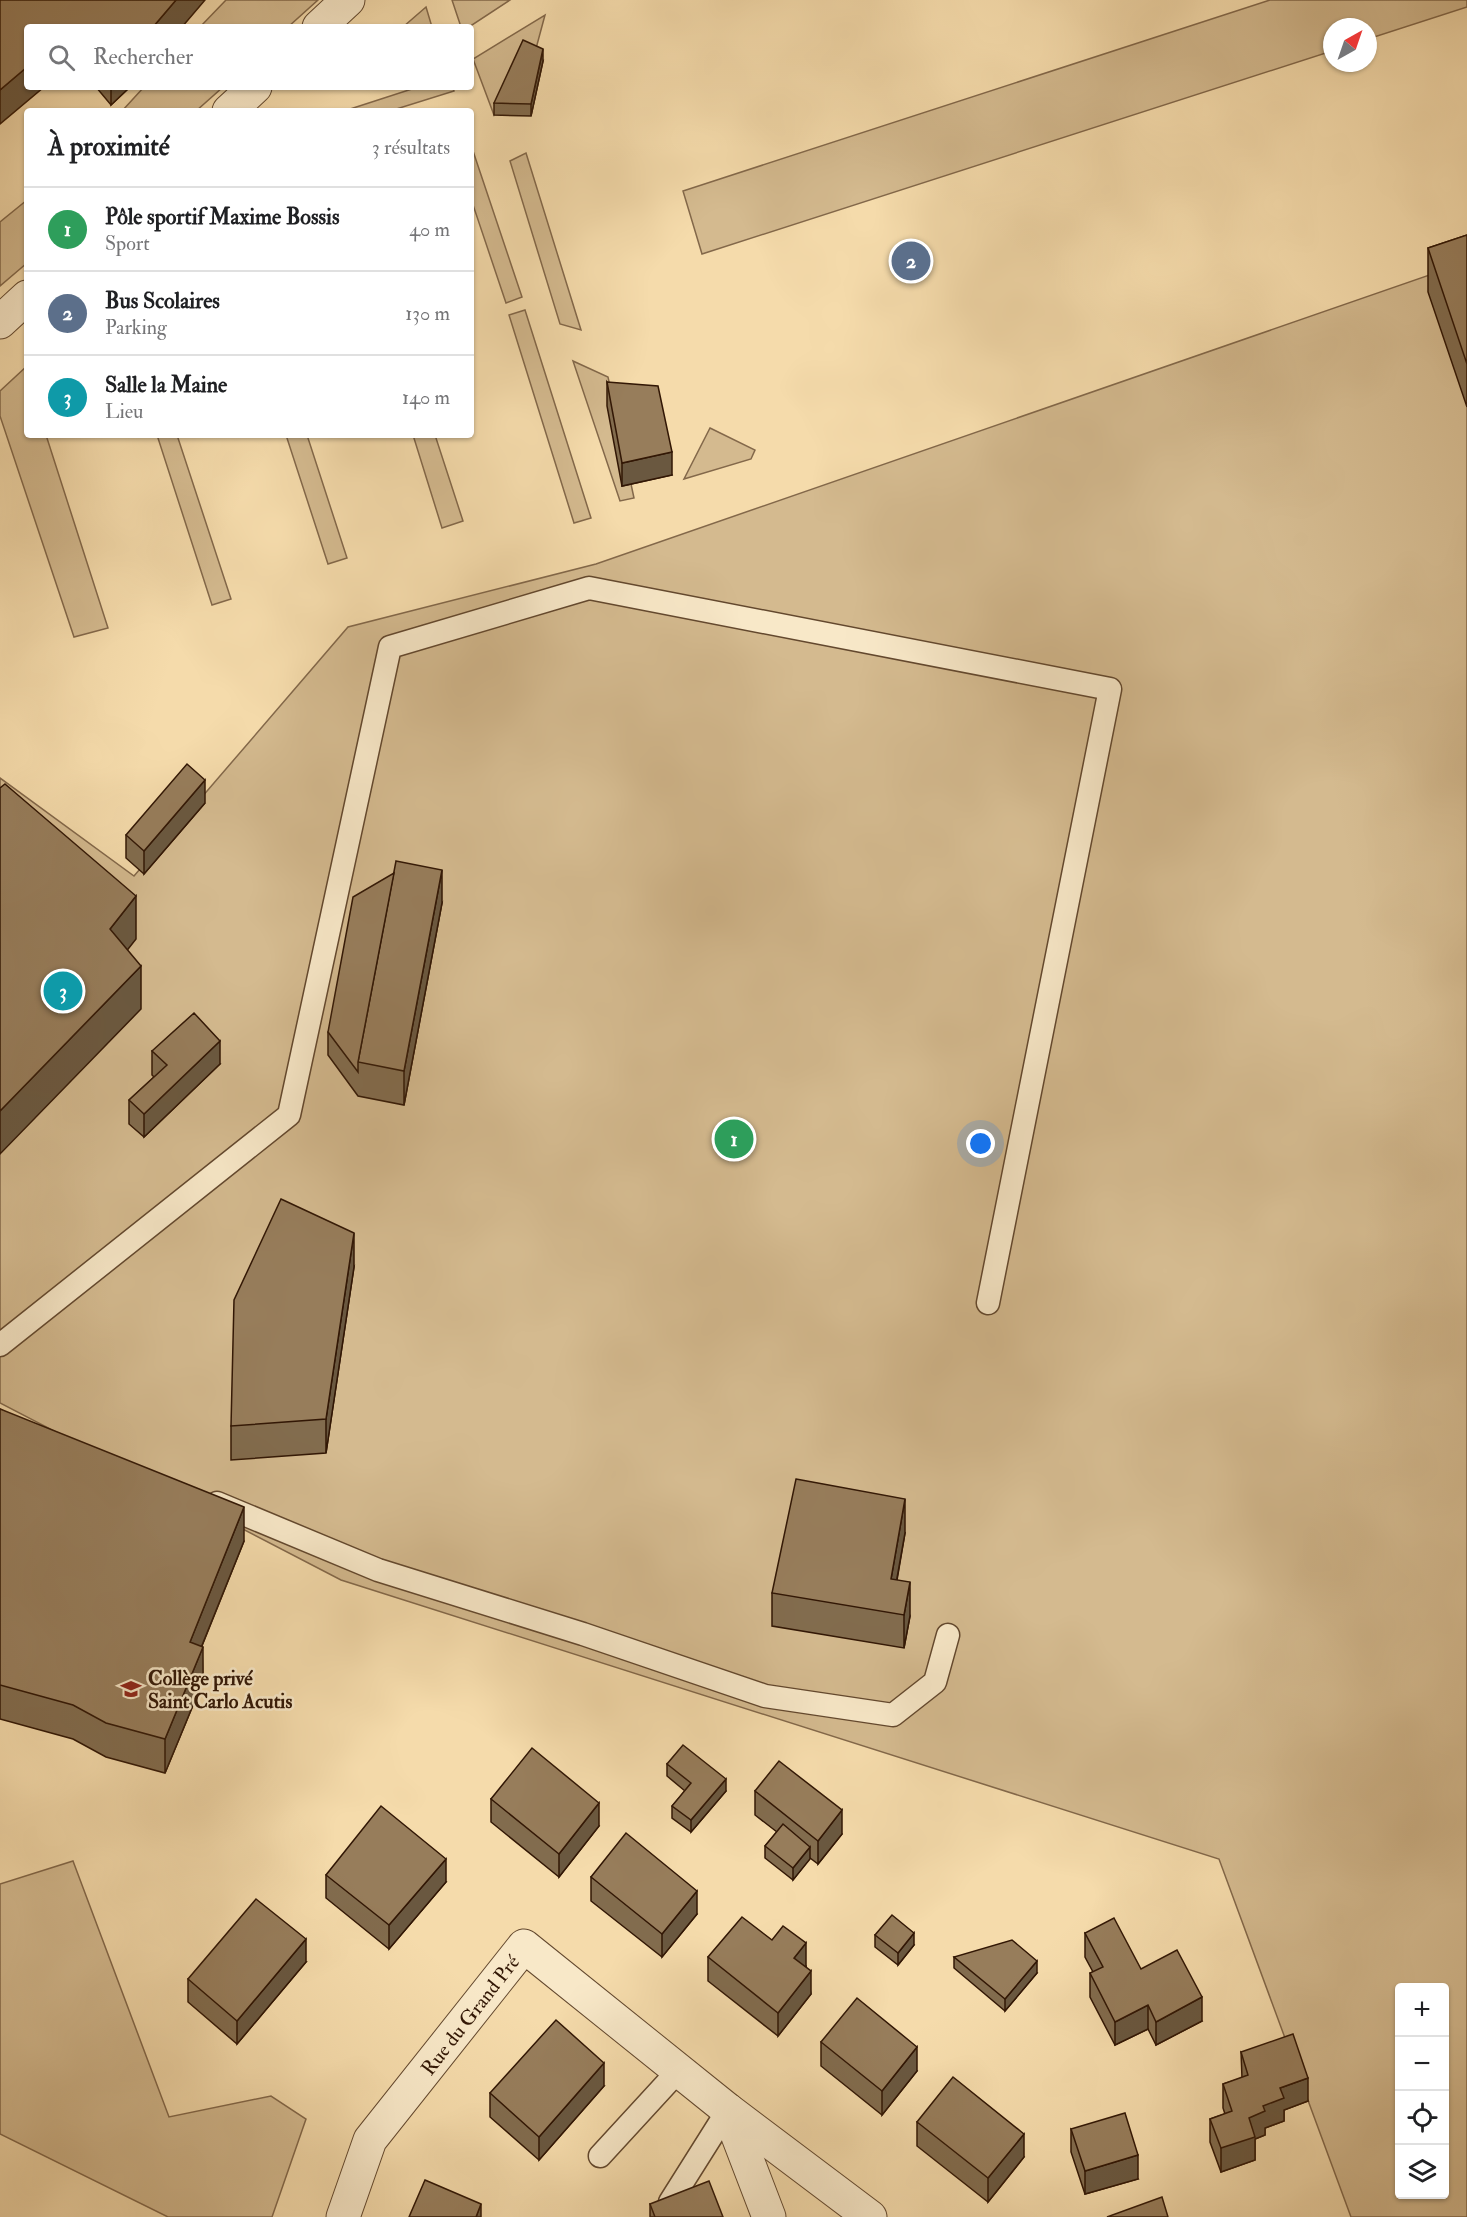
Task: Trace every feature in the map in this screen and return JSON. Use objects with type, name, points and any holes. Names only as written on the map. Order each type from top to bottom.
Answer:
[{"type":"street","points":[[322,24],[348,0]]},
{"type":"street","points":[[232,108],[252,90]]},
{"type":"street","points":[[0,322],[24,300]]},
{"type":"street","name":"Rue du Grand Pré","points":[[343,2217],[370,2140],[524,1946],[728,2110],[870,2217]]},
{"type":"street","name":"Rue du Grand Pré","points":[[728,2110],[769,2217]]},
{"type":"lane","points":[[0,1345],[289,1115],[390,647],[590,588],[1110,689],[988,1303]]},
{"type":"lane","points":[[194,1493],[378,1570],[583,1634],[765,1696],[893,1715],[935,1682],[948,1635]]},
{"type":"lane","points":[[600,2156],[679,2070]]},
{"type":"lane","points":[[670,2202],[728,2110]]},
{"type":"shaded area","points":[[226,0],[318,0],[291,24],[203,24]]},
{"type":"shaded area","points":[[452,0],[510,0],[474,24],[460,24]]},
{"type":"shaded area","points":[[1270,0],[1467,0],[1467,7],[1377,36],[1377,18],[1323,18],[1323,54],[702,254],[683,191]]},
{"type":"shaded area","points":[[426,7],[431,24],[406,24]]},
{"type":"shaded area","points":[[545,15],[534,56],[523,52],[494,115],[474,58]]},
{"type":"shaded area","points":[[141,90],[220,90],[199,108],[125,108]]},
{"type":"shaded area","points":[[409,90],[454,91],[400,108],[353,108]]},
{"type":"shaded area","points":[[526,153],[581,330],[560,324],[510,161]]},
{"type":"shaded area","points":[[474,154],[522,297],[506,303],[474,208]]},
{"type":"shaded area","points":[[24,202],[24,266],[0,286],[0,222]]},
{"type":"shaded area","points":[[1467,262],[1467,2217],[1351,2217],[1219,1859],[341,1580],[0,1403],[0,778],[134,876],[348,627],[596,564]]},
{"type":"shaded area","points":[[525,310],[591,518],[574,523],[509,315]]},
{"type":"shaded area","points":[[573,361],[608,377],[634,498],[620,501]]},
{"type":"shaded area","points":[[24,369],[24,438],[47,438],[108,628],[74,637],[0,416],[0,391]]},
{"type":"shaded area","points":[[710,428],[755,450],[751,459],[684,479]]},
{"type":"shaded area","points":[[158,438],[178,438],[231,599],[212,605]]},
{"type":"shaded area","points":[[287,438],[308,438],[347,558],[328,564]]},
{"type":"shaded area","points":[[414,438],[436,438],[463,521],[442,528]]},
{"type":"shaded area","points":[[73,1861],[169,2117],[271,2096],[306,2119],[272,2217],[168,2217],[0,2134],[0,1884]]},
{"type":"building","points":[[0,0],[176,0],[156,24],[24,24],[24,70],[0,90]]},
{"type":"building","points":[[523,40],[543,49],[531,104],[494,103]]},
{"type":"building","points":[[1467,235],[1467,364],[1428,248]]},
{"type":"building","points":[[607,382],[658,386],[672,452],[622,463]]},
{"type":"building","points":[[187,764],[205,780],[144,851],[126,835]]},
{"type":"building","points":[[5,784],[136,896],[110,929],[141,966],[0,1111],[0,788]]},
{"type":"building","points":[[396,861],[442,870],[404,1071],[358,1062]]},
{"type":"building","points":[[394,873],[358,1072],[328,1032],[353,897]]},
{"type":"building","points":[[194,1013],[220,1041],[144,1114],[129,1100],[167,1065],[152,1051]]},
{"type":"building","points":[[281,1199],[354,1233],[326,1419],[231,1426],[234,1300]]},
{"type":"building","points":[[0,1409],[244,1507],[190,1642],[203,1647],[165,1739],[106,1723],[73,1705],[0,1685]]},
{"type":"building","points":[[796,1479],[905,1499],[891,1579],[910,1582],[904,1615],[772,1593]]},
{"type":"building","points":[[683,1745],[726,1779],[691,1820],[672,1806],[691,1783],[667,1764]]},
{"type":"building","points":[[532,1748],[599,1803],[559,1854],[491,1799]]},
{"type":"building","points":[[779,1761],[842,1810],[818,1841],[755,1791]]},
{"type":"building","points":[[381,1806],[446,1859],[389,1925],[326,1875]]},
{"type":"building","points":[[783,1824],[810,1847],[793,1868],[765,1846]]},
{"type":"building","points":[[626,1833],[697,1891],[662,1934],[591,1877]]},
{"type":"building","points":[[256,1899],[306,1939],[237,2021],[188,1979]]},
{"type":"building","points":[[892,1915],[914,1933],[898,1953],[875,1935]]},
{"type":"building","points":[[742,1917],[772,1940],[783,1926],[806,1943],[794,1958],[811,1971],[778,2013],[708,1957]]},
{"type":"building","points":[[1114,1918],[1141,1969],[1177,1950],[1202,1997],[1156,2022],[1148,2005],[1115,2022],[1090,1973],[1103,1967],[1085,1933]]},
{"type":"building","points":[[1012,1940],[1037,1961],[1005,1999],[954,1957]]},
{"type":"building","points":[[857,1998],[917,2047],[882,2091],[821,2042]]},
{"type":"building","points":[[556,2020],[604,2063],[539,2137],[490,2093]]},
{"type":"building","points":[[1293,2034],[1308,2078],[1280,2088],[1284,2098],[1263,2106],[1265,2111],[1249,2118],[1255,2137],[1221,2148],[1210,2119],[1232,2111],[1223,2084],[1248,2075],[1241,2052]]},
{"type":"building","points":[[953,2077],[1024,2134],[988,2178],[917,2122]]},
{"type":"building","points":[[1125,2113],[1138,2155],[1085,2171],[1071,2129]]},
{"type":"building","points":[[425,2180],[481,2204],[476,2217],[409,2217]]},
{"type":"building","points":[[709,2181],[723,2217],[655,2217],[650,2204]]},
{"type":"building","points":[[1162,2197],[1168,2217],[1107,2217]]},
{"type":"place","name":"Bus Scolaires","points":[[911,261]]},
{"type":"place","name":"Salle la Maine","points":[[63,991]]},
{"type":"place","name":"Pôle sportif Maxime Bossis","points":[[734,1139]]},
{"type":"place","name":"Collège privé Saint Carlo Acutis","points":[[131,1689]]}]
